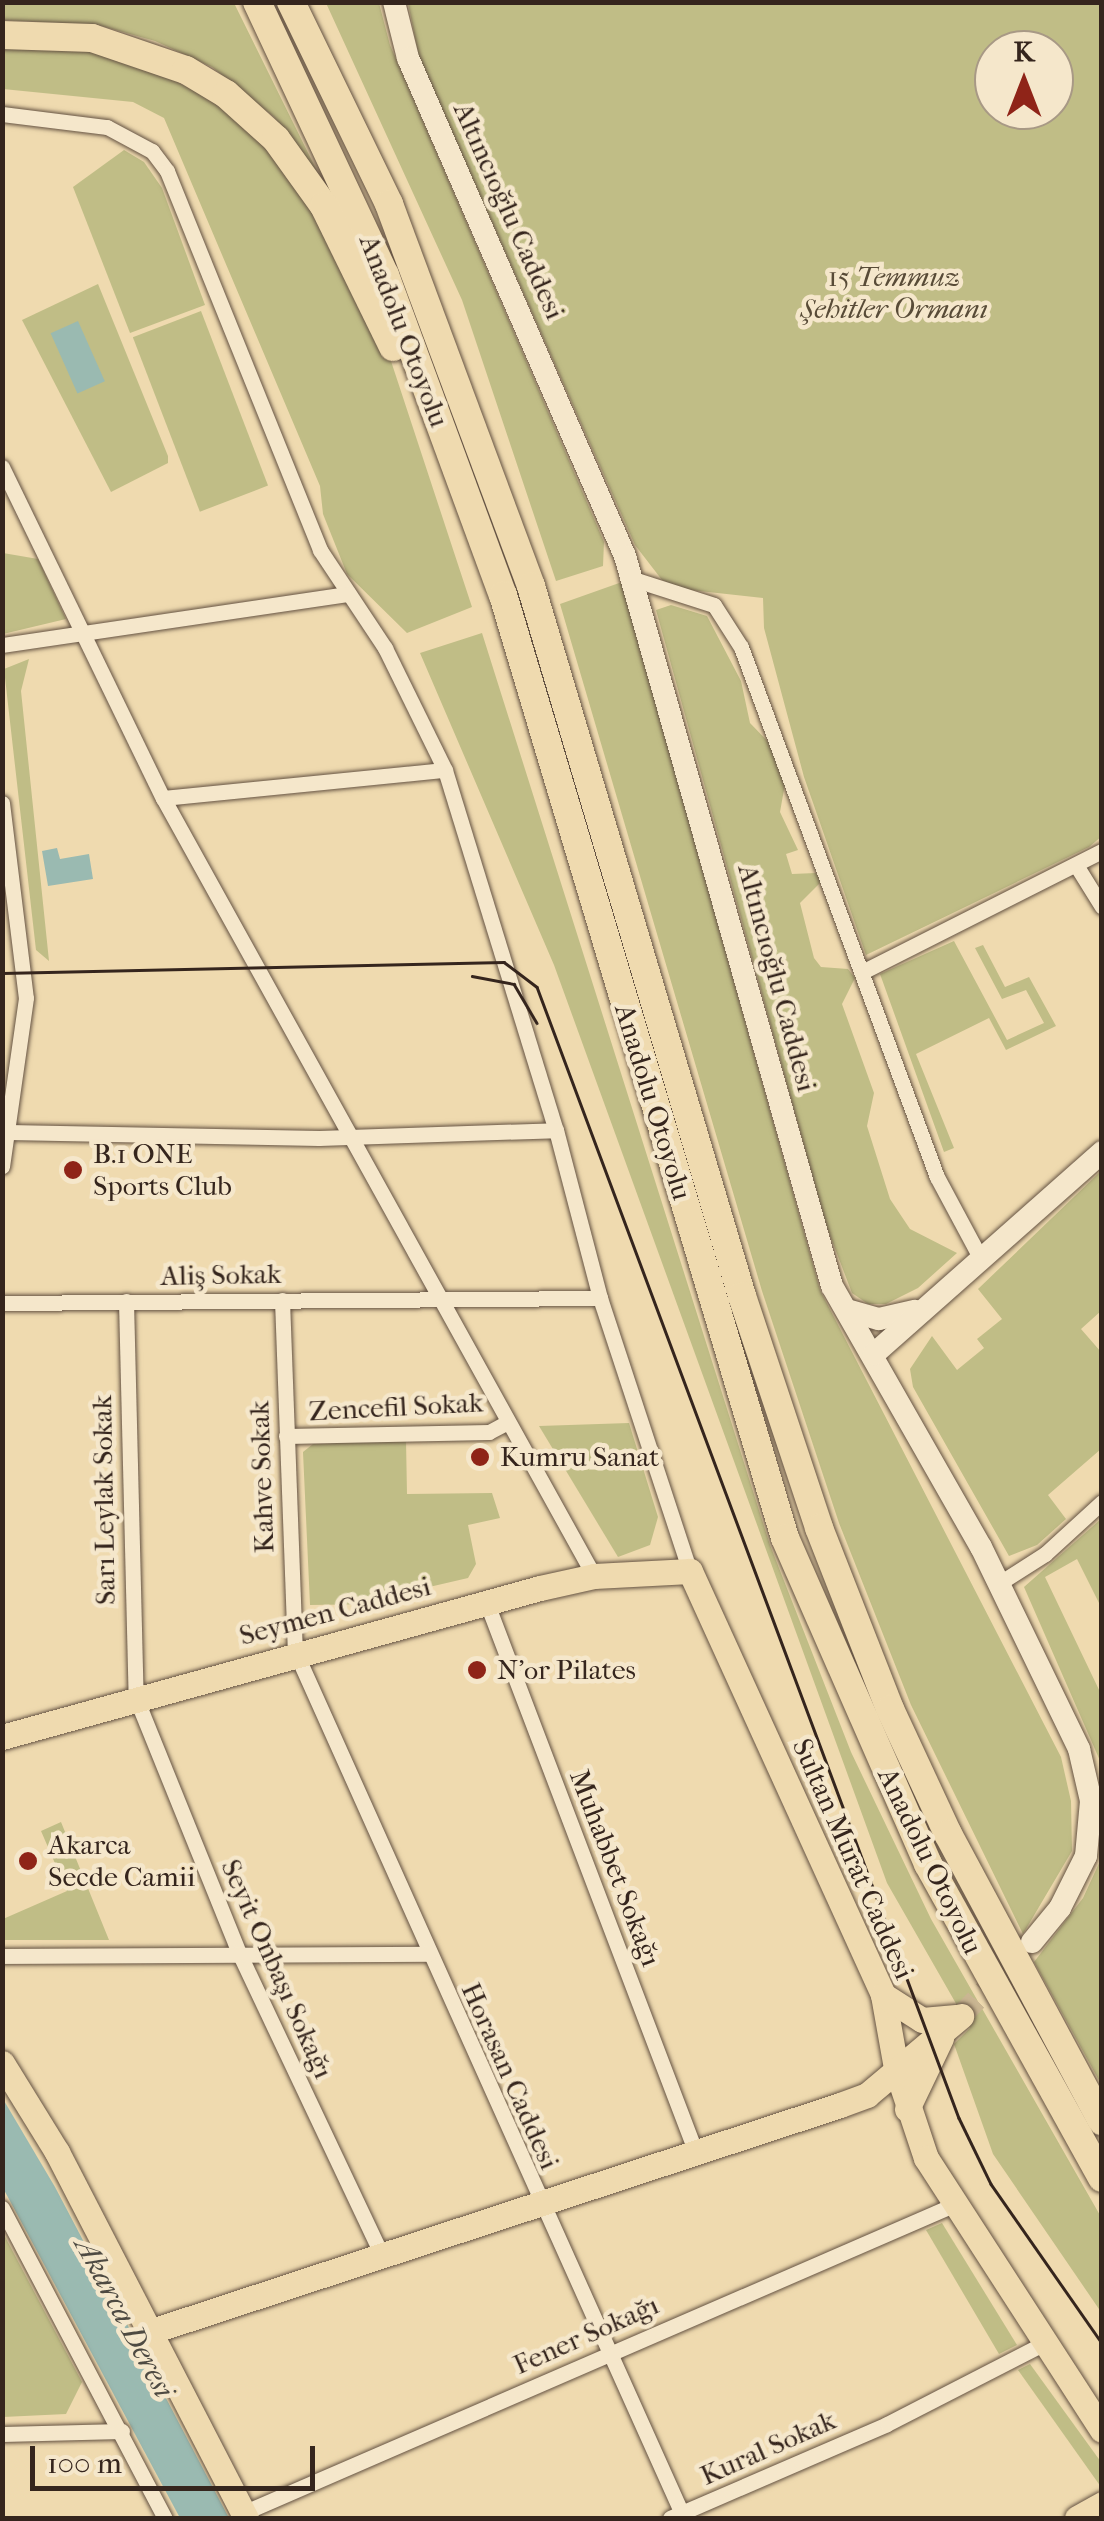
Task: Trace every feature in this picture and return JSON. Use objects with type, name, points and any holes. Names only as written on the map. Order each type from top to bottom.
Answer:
[{"type":"highway","name":"Anadolu Otoyolu","points":[[257,2],[385,276],[504,595],[785,1538],[928,1864],[1102,2178]]},
{"type":"highway","name":"Anadolu Otoyolu","points":[[295,2],[338,89],[451,357],[532,586],[754,1334],[819,1528],[940,1816],[1102,2122]]},
{"type":"highway","points":[[2,35],[92,38],[135,49],[186,70],[251,115],[324,206],[353,254],[404,372],[442,426]]},
{"type":"main road","name":"Seymen Caddesi","points":[[2,1737],[486,1601],[594,1576],[690,1572]]},
{"type":"main road","name":"Sultan Murat Caddesi","points":[[690,1572],[882,1994],[908,2110],[951,2206],[1041,2345],[1102,2430]]},
{"type":"main road","points":[[882,1994],[922,2020],[961,2016]]},
{"type":"main road","points":[[152,2331],[867,2094],[961,2016]]},
{"type":"main road","points":[[908,2110],[926,2059],[961,2016]]},
{"type":"main road","points":[[2,2064],[152,2331],[245,2516]]},
{"type":"main road","points":[[1077,2518],[1102,2504]]},
{"type":"street","name":"Altıncıoğlu Caddesi","points":[[394,2],[408,58],[632,580],[812,1224],[847,1310],[998,1584],[1079,1749],[1090,1801],[1086,1856],[1060,1908],[1032,1942]]},
{"type":"street","points":[[2,114],[107,126],[152,151],[167,171],[320,550],[386,648],[444,770],[556,1130],[600,1298],[690,1572]]},
{"type":"street","points":[[2,466],[41,536],[81,630],[162,798],[345,1136],[441,1299],[594,1576]]},
{"type":"street","points":[[632,580],[714,604],[741,648],[937,1177],[982,1261]]},
{"type":"street","points":[[2,645],[81,630],[348,594]]},
{"type":"street","points":[[162,798],[444,770]]},
{"type":"street","points":[[2,803],[26,998],[2,1166]]},
{"type":"street","points":[[862,972],[1102,851]]},
{"type":"street","points":[[1076,866],[1102,907]]},
{"type":"street","points":[[8,1132],[345,1136],[556,1130]]},
{"type":"street","points":[[878,1362],[1102,1152]]},
{"type":"street","points":[[878,1362],[918,1310],[982,1261]]},
{"type":"street","name":"Aliş Sokak","points":[[2,1302],[600,1298]]},
{"type":"street","name":"Kahve Sokak","points":[[282,1300],[295,1652]]},
{"type":"street","name":"Sarı Leylak Sokak","points":[[126,1301],[136,1698]]},
{"type":"street","points":[[847,1310],[879,1320],[918,1310]]},
{"type":"street","name":"Zencefil Sokak","points":[[286,1436],[489,1432],[508,1422]]},
{"type":"street","points":[[998,1584],[1045,1554],[1102,1502]]},
{"type":"street","name":"Muhabbet Sokağı","points":[[486,1601],[696,2153]]},
{"type":"street","name":"Horasan Caddesi","points":[[295,1652],[540,2205],[610,2352],[678,2517]]},
{"type":"street","name":"Seyit Onbaşı Sokağı","points":[[136,1698],[240,1954],[382,2256]]},
{"type":"street","points":[[2,1956],[429,1954]]},
{"type":"street","name":"Fener Sokağı","points":[[245,2516],[610,2352],[951,2206]]},
{"type":"street","points":[[2,2208],[165,2518]]},
{"type":"street","name":"Kural Sokak","points":[[678,2517],[887,2424],[1041,2345]]},
{"type":"street","points":[[2,2434],[122,2431]]},
{"type":"green space","points":[[3,3],[234,3],[319,175],[274,117],[212,67],[155,41],[98,25],[3,20]]},
{"type":"green space","points":[[326,3],[379,3],[390,45],[604,542],[603,566],[556,581],[462,300]]},
{"type":"green space","name":"15 Temmuz Şehitler Ormanı","points":[[408,3],[1101,3],[1102,836],[1089,847],[866,955],[804,777],[764,628],[763,598],[681,589],[662,580],[635,545],[419,57]]},
{"type":"green space","points":[[72,47],[149,67],[215,102],[262,142],[338,243],[390,358],[472,607],[407,633],[347,574],[323,514],[320,486],[164,118],[133,102],[3,89],[2,48]]},
{"type":"green space","points":[[124,150],[144,162],[162,188],[205,305],[130,333],[73,187]]},
{"type":"green space","points":[[98,284],[168,456],[168,463],[111,492],[22,320]]},
{"type":"green space","points":[[201,311],[268,486],[200,512],[133,337]]},
{"type":"green space","points":[[3,553],[38,559],[66,619],[3,634]]},
{"type":"green space","points":[[622,582],[820,1290],[1061,1757],[1071,1801],[1072,1851],[1023,1934],[911,1705],[839,1523],[762,1291],[560,604]]},
{"type":"green space","points":[[671,605],[707,616],[741,681],[750,723],[777,751],[785,784],[780,812],[798,850],[786,854],[792,874],[816,873],[822,881],[800,903],[814,958],[821,967],[848,969],[855,978],[842,1004],[874,1093],[867,1126],[890,1199],[910,1229],[957,1253],[918,1288],[886,1304],[868,1304],[852,1293],[826,1225],[656,610]]},
{"type":"green space","points":[[482,633],[770,1545],[851,1752],[931,1919],[1101,2217],[1101,2312],[993,2154],[954,2044],[970,2028],[887,1883],[554,965],[420,653]]},
{"type":"green space","points":[[29,659],[21,691],[49,961],[36,950],[4,669]]},
{"type":"green space","points":[[954,941],[1007,1040],[1044,1023],[1026,990],[1002,999],[975,948],[983,945],[1005,987],[1029,977],[1056,1026],[1006,1050],[989,1018],[916,1054],[954,1148],[944,1152],[880,974]]},
{"type":"green space","points":[[1101,1171],[1101,1311],[1081,1329],[1101,1352],[1101,1449],[1048,1495],[1066,1519],[1037,1545],[1009,1556],[913,1387],[910,1369],[932,1336],[957,1370],[984,1348],[977,1339],[1002,1319],[978,1289]]},
{"type":"green space","points":[[629,1423],[658,1517],[650,1545],[618,1557],[539,1426]]},
{"type":"green space","points":[[406,1440],[407,1494],[492,1493],[500,1518],[468,1525],[476,1564],[468,1578],[412,1591],[412,1597],[382,1597],[381,1604],[310,1605],[303,1452],[313,1444]]},
{"type":"green space","points":[[1101,1519],[1101,1607],[1077,1559],[1045,1577],[1101,1694],[1101,1763],[1024,1587]]},
{"type":"green space","points":[[61,1822],[109,1940],[3,1940],[3,1919],[67,1891],[41,1831]]},
{"type":"green space","points":[[1101,1859],[1101,2084],[1034,1962],[1083,1898]]},
{"type":"green space","points":[[942,2223],[1017,2345],[999,2354],[926,2230]]},
{"type":"green space","points":[[2,2231],[82,2382],[66,2414],[3,2417]]},
{"type":"green space","points":[[1030,2364],[1101,2462],[1101,2487],[1018,2370]]},
{"type":"water","points":[[78,321],[105,381],[77,393],[51,333]]},
{"type":"water","points":[[57,848],[60,859],[89,854],[93,879],[48,886],[42,851]]},
{"type":"water","points":[[3,2099],[55,2187],[229,2518],[180,2518],[3,2188]]},
{"type":"tunnel","points":[[961,2016],[1004,1971]]},
{"type":"tram line","points":[[2,973],[504,962],[537,987],[959,2118],[991,2184],[1102,2343]]},
{"type":"tram line","points":[[472,976],[514,984],[537,1023]]},
{"type":"place","name":"B.1 ONE Sports Club","points":[[73,1170]]},
{"type":"place","name":"Kumru Sanat","points":[[480,1457]]},
{"type":"place","name":"N'or Pilates","points":[[477,1670]]},
{"type":"place","name":"Akarca Secde Camii","points":[[28,1861]]},
{"type":"water label","name":"Akarca Deresi","points":[[124,2318]]}]
